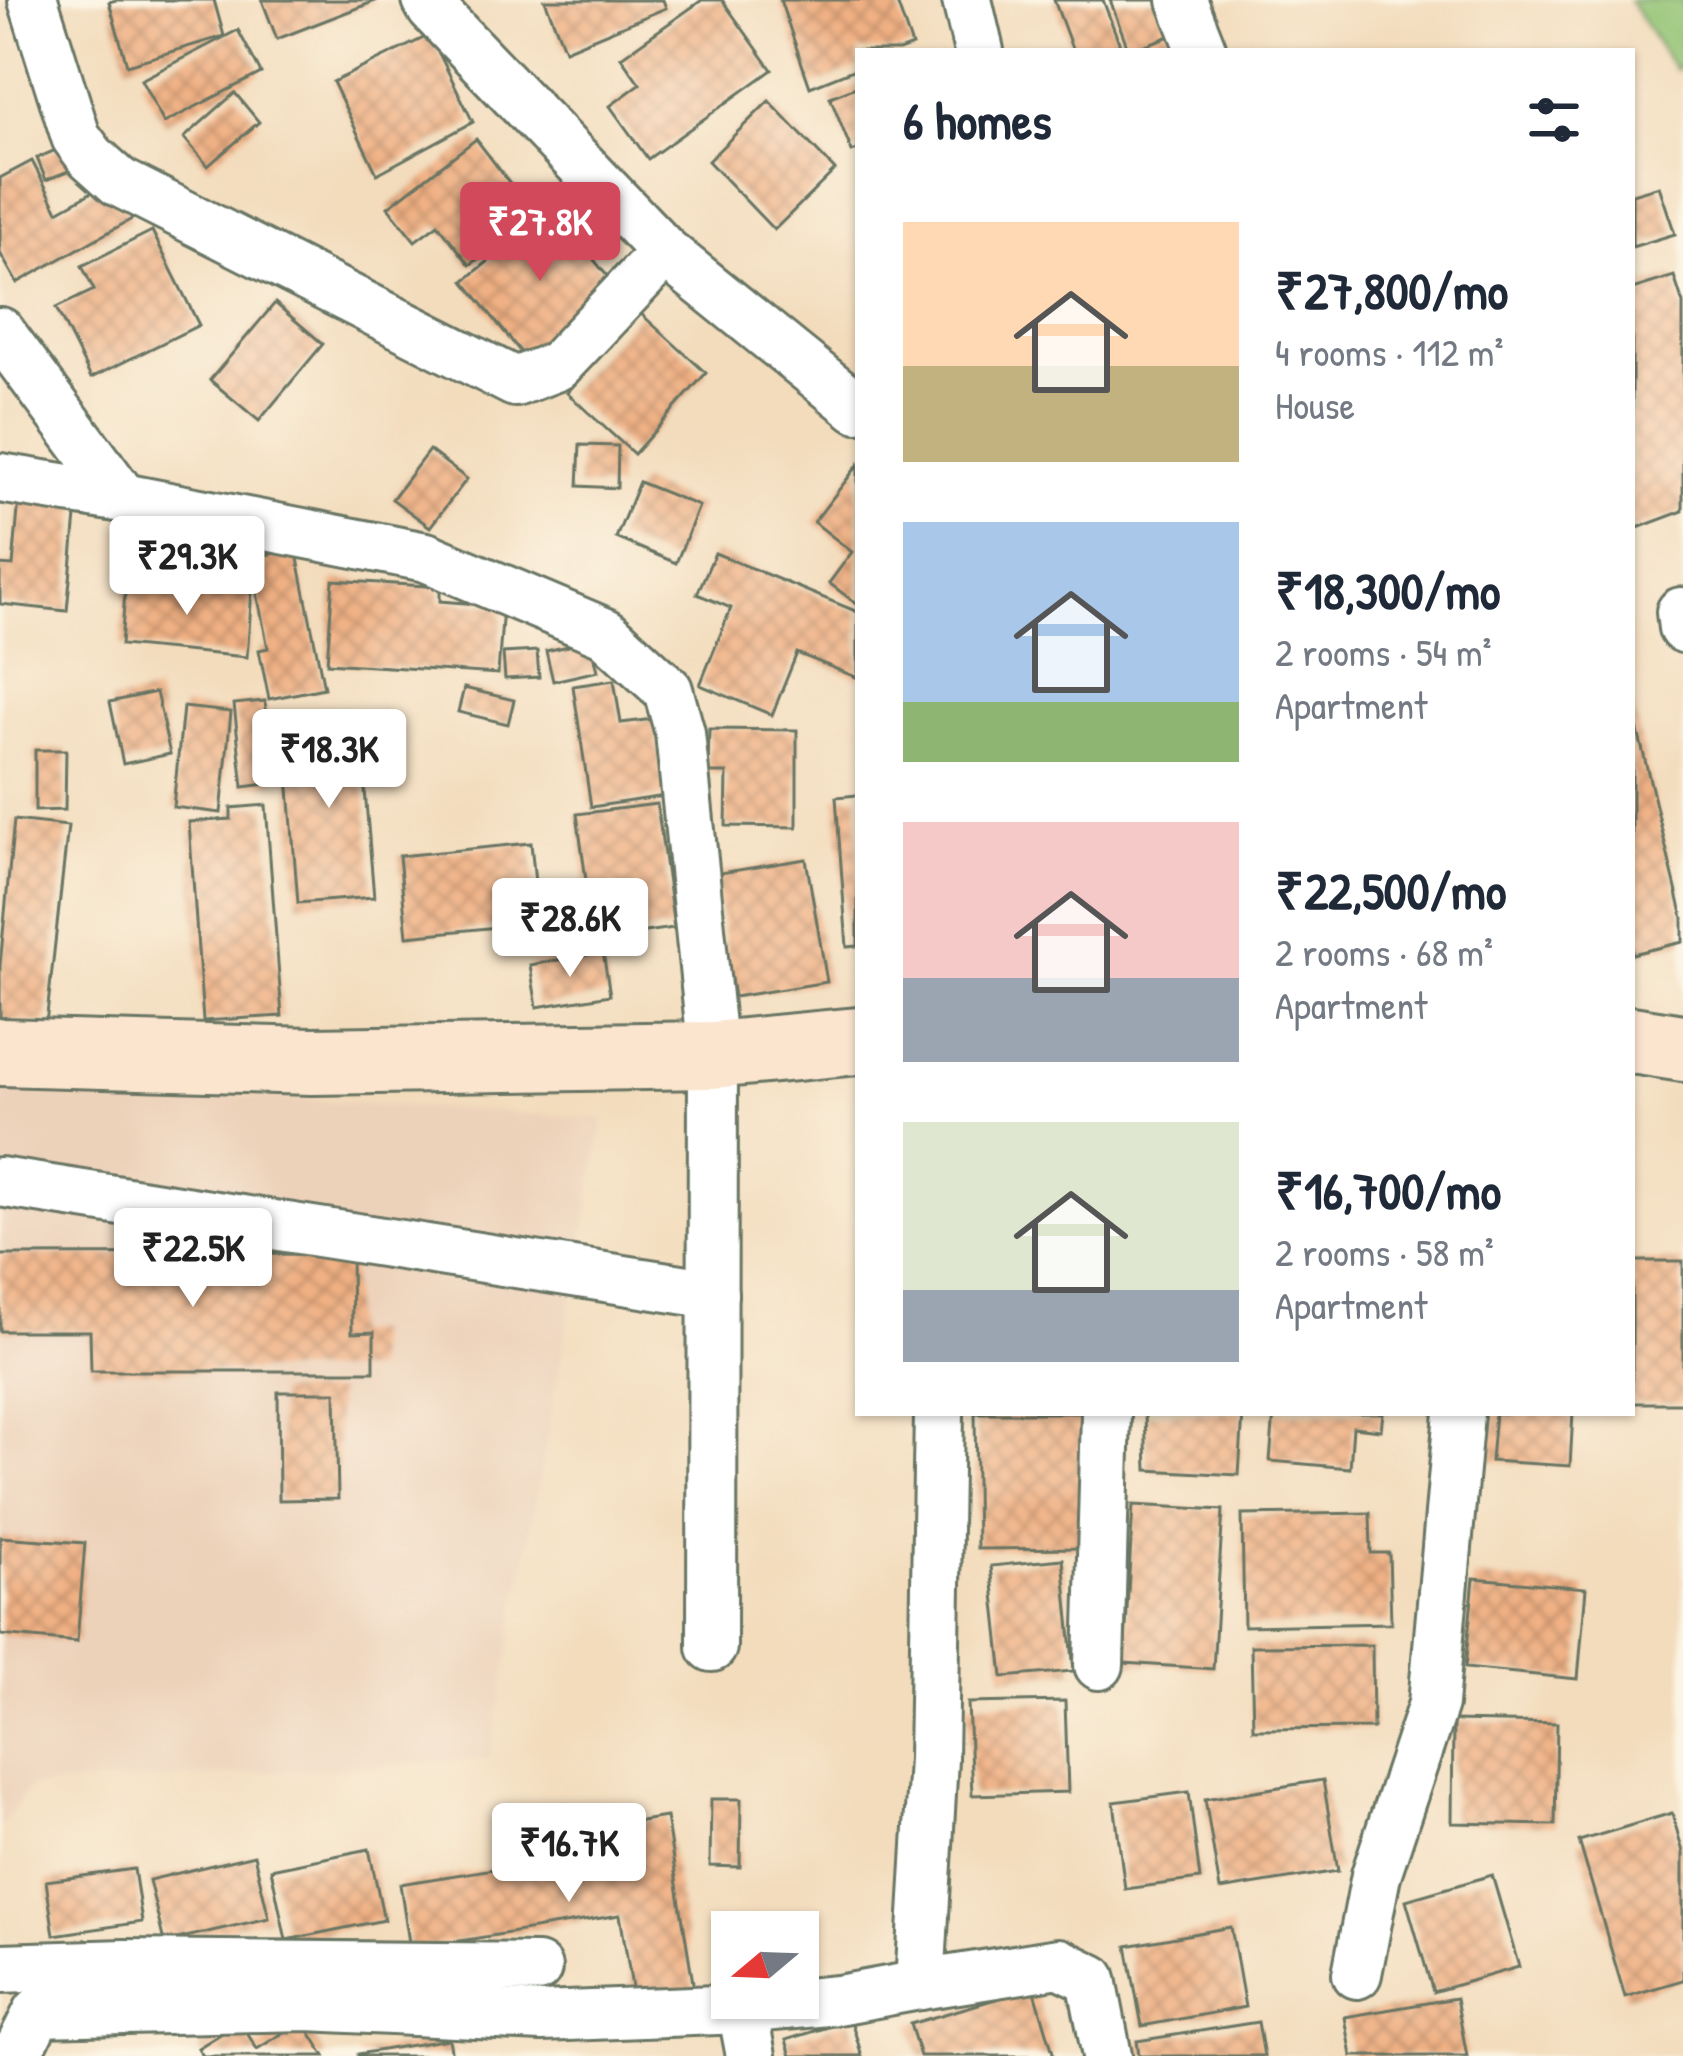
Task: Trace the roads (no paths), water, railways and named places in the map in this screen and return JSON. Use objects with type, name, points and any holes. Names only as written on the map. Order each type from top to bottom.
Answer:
[{"type":"main road","points":[[1635,1040],[1683,1048]]},
{"type":"main road","points":[[0,1052],[312,1061],[713,1054],[855,1041]]},
{"type":"street","points":[[34,0],[76,137],[118,182],[515,382],[557,366],[664,252]]},
{"type":"street","points":[[428,0],[664,252],[855,406]]},
{"type":"street","points":[[967,0],[978,48]]},
{"type":"street","points":[[1182,0],[1201,48]]},
{"type":"street","points":[[0,332],[123,498]]},
{"type":"street","points":[[0,478],[426,557],[606,633],[668,690],[680,733],[713,1054],[712,1647]]},
{"type":"street","points":[[0,1182],[712,1294]]},
{"type":"street","points":[[920,1984],[933,1759],[939,1416]]},
{"type":"street","points":[[1099,1665],[1106,1416]]},
{"type":"street","points":[[1357,1974],[1376,1875],[1433,1704],[1460,1416]]},
{"type":"street","points":[[16,2056],[38,2012],[307,2006],[746,2033],[838,2000],[1059,1963],[1092,1979],[1107,2056]]},
{"type":"street","points":[[0,1968],[148,1964],[537,1968]]}]
